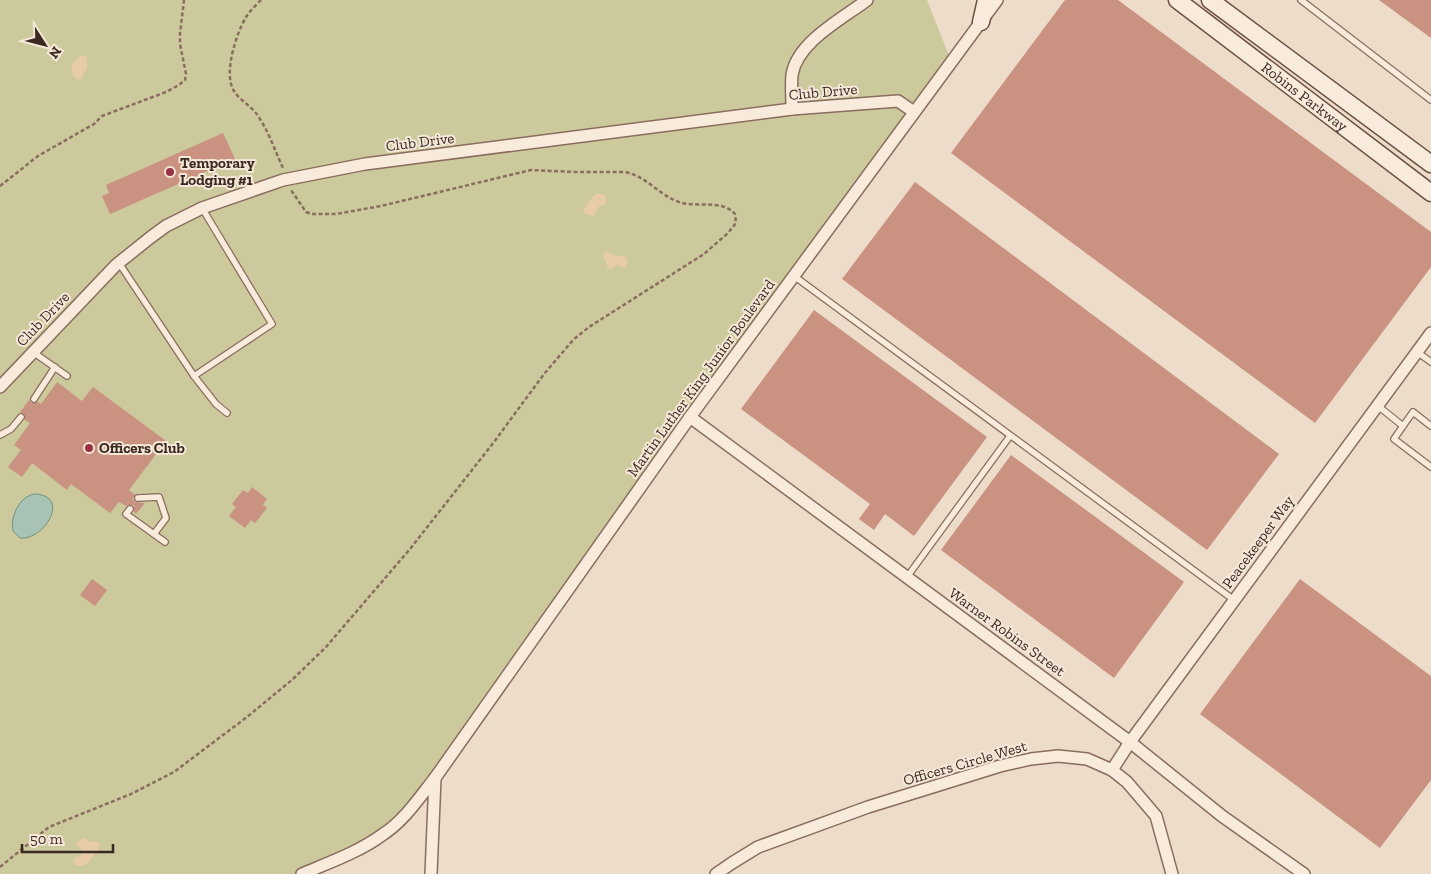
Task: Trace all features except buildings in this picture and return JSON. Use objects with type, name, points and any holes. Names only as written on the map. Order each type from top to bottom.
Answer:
[{"type":"street","points":[[792,109],[792,74],[802,51],[823,31],[867,0]]},
{"type":"street","points":[[981,22],[986,0]]},
{"type":"street","name":"Martin Luther King Junior Boulevard","points":[[435,778],[690,416],[997,0]]},
{"type":"street","name":"Robins Parkway","points":[[1177,0],[1431,192]]},
{"type":"street","name":"Robins Parkway","points":[[1210,0],[1431,164]]},
{"type":"street","name":"Club Drive","points":[[0,387],[119,263],[166,226],[202,208],[287,180],[365,164],[792,109],[898,101],[914,112]]},
{"type":"street","name":"Peacekeeper Way","points":[[1112,770],[1130,742],[1431,333]]},
{"type":"street","name":"Warner Robins Street","points":[[690,416],[1130,742],[1222,816],[1304,874]]},
{"type":"street","name":"Officers Circle West","points":[[716,874],[758,847],[868,807],[1000,766],[1030,759],[1058,756],[1087,759],[1112,770],[1127,782],[1156,816],[1172,874]]},
{"type":"street","points":[[302,874],[336,860],[383,835],[411,809],[435,778]]},
{"type":"street","points":[[431,874],[435,778]]},
{"type":"lane","points":[[1301,0],[1431,100]]},
{"type":"lane","points":[[194,376],[272,324],[202,208]]},
{"type":"lane","points":[[119,263],[194,376],[216,404],[227,413]]},
{"type":"lane","points":[[794,276],[1234,600]]},
{"type":"lane","points":[[33,352],[67,376]]},
{"type":"lane","points":[[1417,352],[1431,362]]},
{"type":"lane","points":[[34,399],[55,367]]},
{"type":"lane","points":[[1378,406],[1403,426]]},
{"type":"lane","points":[[1431,426],[1413,412],[1394,439],[1431,466]]},
{"type":"lane","points":[[0,435],[11,429],[22,417]]},
{"type":"lane","points":[[907,577],[1010,436]]},
{"type":"lane","points":[[138,498],[159,497],[166,518],[154,534]]},
{"type":"lane","points":[[130,509],[126,514],[165,542]]},
{"type":"path","points":[[0,186],[38,156],[94,124],[102,116],[166,92],[185,80],[186,74],[180,44],[184,0]]},
{"type":"path","points":[[0,867],[49,827],[131,794],[174,772],[247,718],[293,679],[326,646],[410,548],[489,448],[544,374],[574,340],[589,327],[704,254],[728,233],[736,223],[735,214],[727,207],[682,203],[662,194],[643,179],[628,172],[531,170],[381,206],[323,215],[306,212],[294,196],[259,117],[234,92],[230,78],[232,56],[241,28],[246,18],[261,0]]},
{"type":"shaded area","points":[[0,0],[927,0],[951,61],[392,827],[306,874],[0,874]]},
{"type":"shaded area","points":[[34,494],[45,496],[51,502],[53,509],[45,526],[38,533],[20,538],[13,531],[14,514],[24,499]]},
{"type":"sand","points":[[81,55],[87,57],[87,69],[82,75],[82,79],[78,80],[73,76],[72,66]]},
{"type":"sand","points":[[597,193],[605,195],[607,203],[598,207],[594,216],[586,214],[583,210]]},
{"type":"sand","points":[[605,251],[626,257],[628,262],[626,267],[623,268],[617,264],[612,269],[608,268],[603,254]]},
{"type":"sand","points":[[83,838],[89,842],[100,844],[89,862],[82,866],[75,865],[74,858],[83,853],[81,848],[77,846],[77,842]]},
{"type":"place","name":"Temporary Lodging #1","points":[[170,172]]},
{"type":"place","name":"Officers Club","points":[[89,448]]}]
